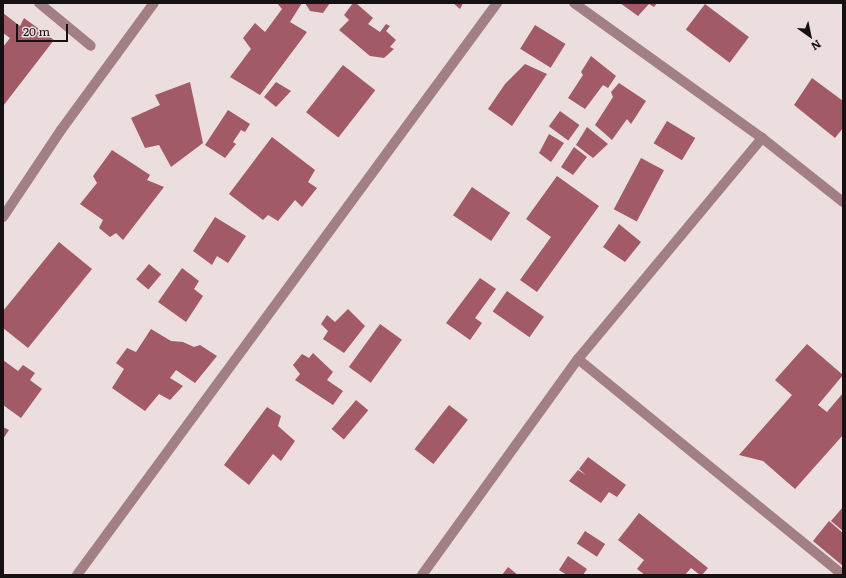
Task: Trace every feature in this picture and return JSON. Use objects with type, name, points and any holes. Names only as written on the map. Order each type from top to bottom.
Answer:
[{"type":"street","points":[[39,3],[92,46]]},
{"type":"street","points":[[3,218],[61,130],[154,3]]},
{"type":"street","points":[[77,575],[497,3]]},
{"type":"street","points":[[574,3],[762,138],[843,202]]},
{"type":"street","points":[[422,575],[578,359],[762,138]]},
{"type":"street","points":[[578,359],[843,575]]},
{"type":"building","points":[[277,3],[302,3],[290,22],[307,32],[260,95],[230,77],[251,49],[243,38],[255,23],[265,32],[282,9]]},
{"type":"building","points":[[305,3],[330,3],[323,13],[310,11]]},
{"type":"building","points":[[353,3],[356,3],[373,18],[368,24],[380,32],[386,24],[390,26],[386,31],[396,40],[390,47],[394,49],[384,58],[370,56],[339,30],[349,20],[344,15]]},
{"type":"building","points":[[453,3],[463,3],[460,9]]},
{"type":"building","points":[[620,3],[657,3],[654,7],[649,4],[638,16]]},
{"type":"building","points":[[705,4],[749,37],[730,63],[686,30]]},
{"type":"building","points":[[3,13],[20,26],[24,18],[54,40],[3,106],[3,47],[10,38],[3,33]]},
{"type":"building","points":[[535,25],[566,44],[551,68],[520,49]]},
{"type":"building","points":[[591,56],[616,76],[608,88],[603,85],[585,109],[568,98],[583,75],[581,72]]},
{"type":"building","points":[[525,64],[547,74],[512,126],[488,109],[505,84]]},
{"type":"building","points":[[343,65],[375,90],[338,138],[306,112]]},
{"type":"building","points":[[812,78],[843,101],[843,128],[835,138],[794,105]]},
{"type":"building","points":[[190,82],[203,143],[171,167],[159,145],[145,148],[131,118],[160,105],[155,95]]},
{"type":"building","points":[[276,82],[291,91],[276,107],[264,97]]},
{"type":"building","points":[[619,83],[646,101],[631,124],[627,119],[612,140],[595,125],[613,97],[611,92]]},
{"type":"building","points":[[228,110],[250,124],[245,132],[241,130],[233,142],[236,144],[225,158],[205,145]]},
{"type":"building","points":[[560,111],[579,125],[568,140],[549,126]]},
{"type":"building","points":[[667,121],[695,138],[682,160],[654,143]]},
{"type":"building","points":[[587,127],[608,144],[593,158],[576,145]]},
{"type":"building","points":[[549,134],[564,143],[551,162],[539,153]]},
{"type":"building","points":[[272,137],[315,170],[308,182],[317,188],[302,207],[295,200],[278,221],[268,215],[263,220],[229,194]]},
{"type":"building","points":[[574,147],[587,157],[573,175],[561,167]]},
{"type":"building","points":[[112,150],[150,175],[147,180],[164,187],[123,240],[116,233],[110,237],[99,228],[103,220],[80,204],[97,183],[93,176]]},
{"type":"building","points":[[641,158],[664,170],[637,221],[614,209]]},
{"type":"building","points":[[557,176],[599,206],[537,292],[520,280],[551,237],[526,219]]},
{"type":"building","points":[[472,187],[510,213],[491,241],[453,215]]},
{"type":"building","points":[[215,217],[246,236],[228,263],[217,256],[212,265],[193,251]]},
{"type":"building","points":[[619,224],[641,242],[625,262],[603,247]]},
{"type":"building","points":[[59,242],[92,269],[28,348],[3,328],[3,311]]},
{"type":"building","points":[[149,264],[161,274],[148,290],[136,279]]},
{"type":"building","points":[[182,268],[199,281],[194,289],[203,296],[186,322],[158,302]]},
{"type":"building","points":[[480,278],[496,289],[475,318],[482,323],[470,340],[446,323]]},
{"type":"building","points":[[507,291],[544,317],[530,337],[493,311]]},
{"type":"building","points":[[348,309],[365,326],[344,353],[323,339],[328,331],[321,324],[327,315],[335,322]]},
{"type":"building","points":[[380,324],[402,340],[371,383],[349,367]]},
{"type":"building","points":[[151,329],[171,341],[183,342],[194,347],[200,345],[217,356],[195,383],[176,370],[170,378],[183,386],[170,400],[159,394],[145,411],[112,388],[124,369],[116,363],[127,348],[136,352]]},
{"type":"building","points":[[807,344],[843,375],[818,405],[827,412],[843,393],[843,435],[795,489],[763,461],[739,455],[792,395],[775,380]]},
{"type":"building","points":[[313,353],[333,372],[327,380],[343,391],[333,405],[295,380],[300,374],[293,365],[302,354],[309,358]]},
{"type":"building","points":[[3,360],[18,371],[23,365],[35,373],[30,380],[42,389],[21,418],[3,405]]},
{"type":"building","points":[[356,400],[368,410],[344,439],[332,429]]},
{"type":"building","points":[[449,405],[468,420],[433,464],[415,449]]},
{"type":"building","points":[[267,407],[281,416],[278,426],[295,441],[281,461],[273,454],[249,485],[224,465]]},
{"type":"building","points":[[3,427],[9,430],[3,439]]},
{"type":"building","points":[[588,457],[626,485],[617,497],[609,492],[601,503],[569,481],[578,470],[586,475],[579,469]]},
{"type":"building","points":[[843,507],[843,531],[831,521]]},
{"type":"building","points":[[639,513],[708,568],[702,575],[691,568],[685,575],[645,575],[637,569],[644,560],[618,540]]},
{"type":"building","points":[[829,521],[843,533],[843,566],[813,541]]},
{"type":"building","points":[[585,531],[605,544],[597,557],[577,544]]},
{"type":"building","points":[[568,556],[587,569],[583,575],[567,575],[559,570]]},
{"type":"building","points":[[508,567],[518,575],[502,575]]}]
